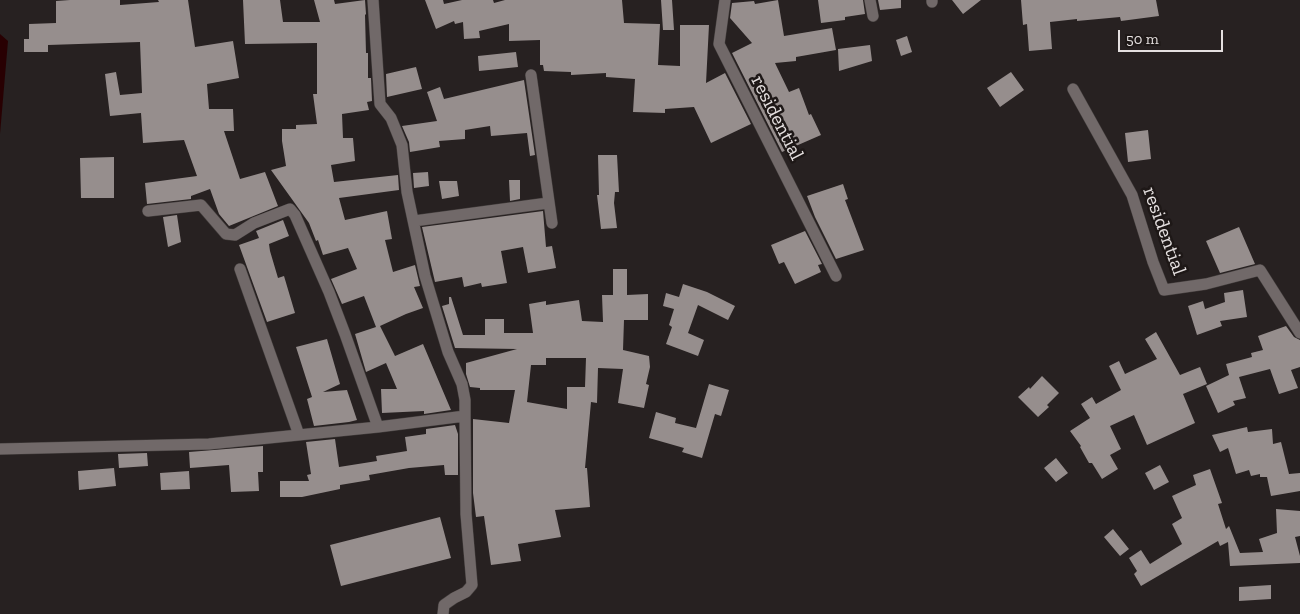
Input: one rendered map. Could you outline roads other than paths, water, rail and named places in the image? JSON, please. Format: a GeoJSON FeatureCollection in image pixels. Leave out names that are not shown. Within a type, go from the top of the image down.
{"type":"FeatureCollection","features":[{"type":"Feature","properties":{"kind":"street"},"geometry":{"type":"LineString","coordinates":[[373,0],[380,104],[391,118],[402,145],[407,192],[425,276],[448,352],[462,384],[465,400],[466,514],[472,585],[466,592],[444,605],[443,614]]}},
{"type":"Feature","properties":{"kind":"street","name":"residential"},"geometry":{"type":"LineString","coordinates":[[725,0],[719,44],[836,276]]}},
{"type":"Feature","properties":{"kind":"street"},"geometry":{"type":"LineString","coordinates":[[870,0],[873,16]]}},
{"type":"Feature","properties":{"kind":"street"},"geometry":{"type":"LineString","coordinates":[[531,75],[552,223]]}},
{"type":"Feature","properties":{"kind":"street","name":"residential"},"geometry":{"type":"LineString","coordinates":[[1073,89],[1132,195],[1164,290],[1206,284],[1260,270],[1300,333]]}},
{"type":"Feature","properties":{"kind":"street"},"geometry":{"type":"LineString","coordinates":[[414,221],[548,203]]}},
{"type":"Feature","properties":{"kind":"street"},"geometry":{"type":"LineString","coordinates":[[148,212],[201,205],[226,234],[235,235],[254,223],[290,209],[295,215],[335,309],[378,427]]}},
{"type":"Feature","properties":{"kind":"street"},"geometry":{"type":"LineString","coordinates":[[240,269],[300,435]]}},
{"type":"Feature","properties":{"kind":"street"},"geometry":{"type":"LineString","coordinates":[[0,449],[209,444],[465,416]]}}]}
